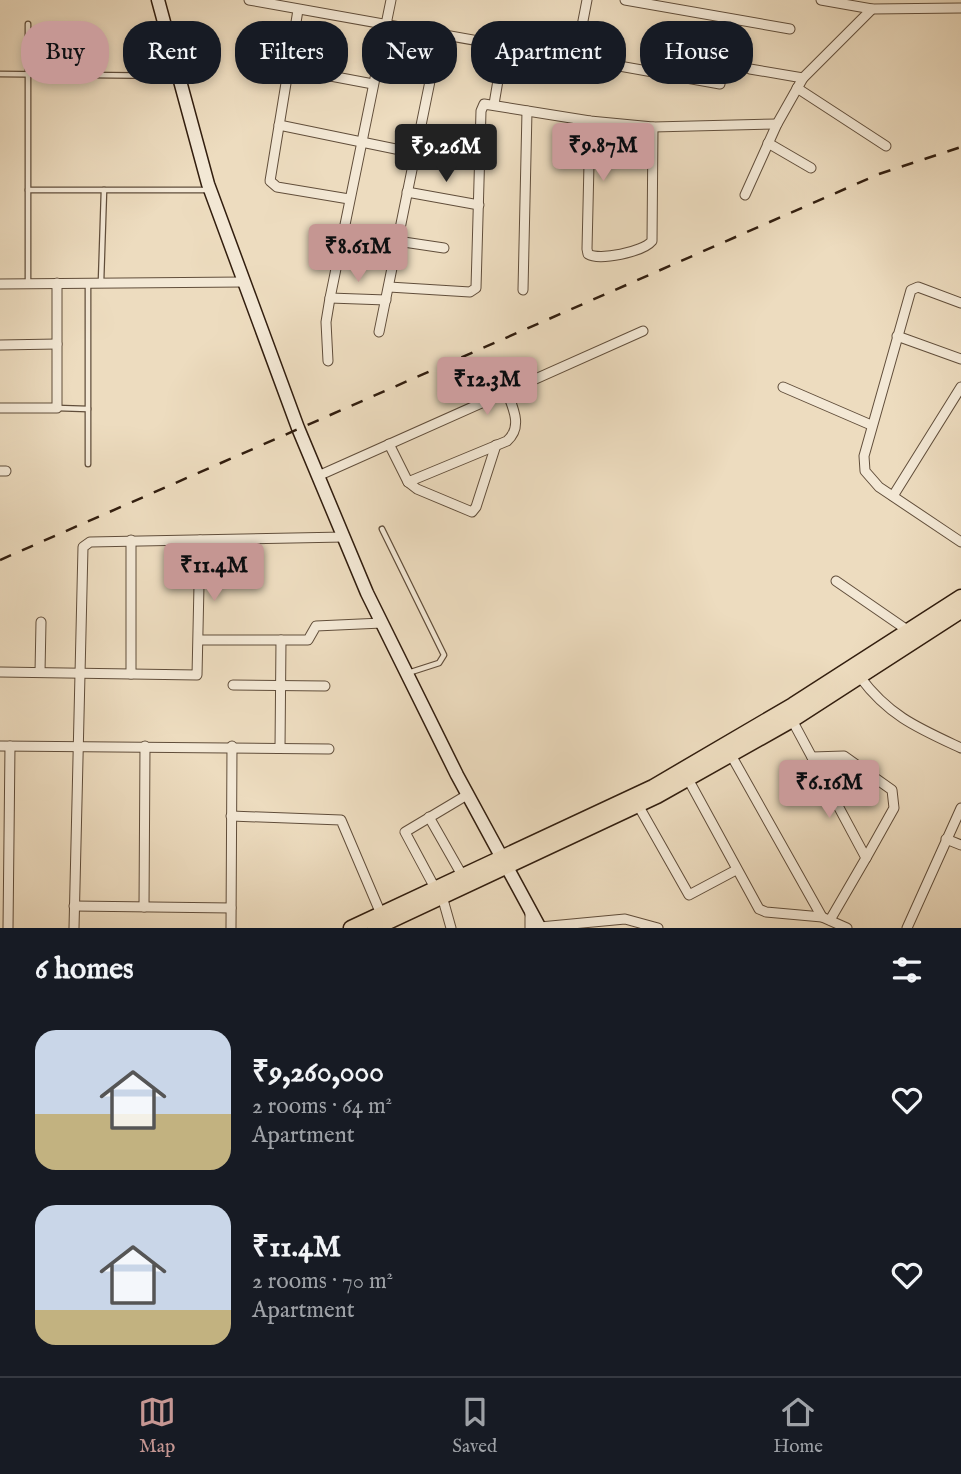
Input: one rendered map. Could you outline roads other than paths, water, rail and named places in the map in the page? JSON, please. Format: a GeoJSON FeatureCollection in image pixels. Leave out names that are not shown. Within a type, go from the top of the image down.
{"type":"FeatureCollection","features":[{"type":"Feature","properties":{"kind":"highway"},"geometry":{"type":"LineString","coordinates":[[351,928],[438,892],[653,787],[910,632],[961,597]]}},
{"type":"Feature","properties":{"kind":"highway"},"geometry":{"type":"LineString","coordinates":[[375,928],[462,875],[504,861],[638,805],[688,779],[792,720],[961,611]]}},
{"type":"Feature","properties":{"kind":"main road"},"geometry":{"type":"LineString","coordinates":[[158,0],[164,21]]}},
{"type":"Feature","properties":{"kind":"main road"},"geometry":{"type":"LineString","coordinates":[[181,84],[210,190],[318,476],[382,623],[467,795],[530,909],[537,928]]}},
{"type":"Feature","properties":{"kind":"street"},"geometry":{"type":"LineString","coordinates":[[249,0],[379,21]]}},
{"type":"Feature","properties":{"kind":"street"},"geometry":{"type":"LineString","coordinates":[[386,21],[391,0]]}},
{"type":"Feature","properties":{"kind":"street"},"geometry":{"type":"LineString","coordinates":[[583,21],[587,0]]}},
{"type":"Feature","properties":{"kind":"street"},"geometry":{"type":"LineString","coordinates":[[625,0],[790,29]]}},
{"type":"Feature","properties":{"kind":"street"},"geometry":{"type":"LineString","coordinates":[[821,0],[872,9],[961,8]]}},
{"type":"Feature","properties":{"kind":"street"},"geometry":{"type":"LineString","coordinates":[[745,195],[777,124],[803,78],[872,9]]}},
{"type":"Feature","properties":{"kind":"street"},"geometry":{"type":"LineString","coordinates":[[296,21],[298,10]]}},
{"type":"Feature","properties":{"kind":"street"},"geometry":{"type":"LineString","coordinates":[[753,70],[803,78]]}},
{"type":"Feature","properties":{"kind":"street"},"geometry":{"type":"LineString","coordinates":[[285,84],[270,176],[273,184],[349,199]]}},
{"type":"Feature","properties":{"kind":"street"},"geometry":{"type":"LineString","coordinates":[[328,361],[326,321],[373,84]]}},
{"type":"Feature","properties":{"kind":"street"},"geometry":{"type":"LineString","coordinates":[[379,332],[429,84]]}},
{"type":"Feature","properties":{"kind":"street"},"geometry":{"type":"LineString","coordinates":[[494,104],[497,84]]}},
{"type":"Feature","properties":{"kind":"street"},"geometry":{"type":"LineString","coordinates":[[797,88],[886,146]]}},
{"type":"Feature","properties":{"kind":"street"},"geometry":{"type":"LineString","coordinates":[[389,288],[473,291],[477,284],[482,106],[494,104],[590,121],[653,127],[777,124]]}},
{"type":"Feature","properties":{"kind":"street"},"geometry":{"type":"LineString","coordinates":[[523,290],[527,111]]}},
{"type":"Feature","properties":{"kind":"street"},"geometry":{"type":"LineString","coordinates":[[590,121],[587,249],[588,254],[595,258],[640,248],[652,241],[653,127]]}},
{"type":"Feature","properties":{"kind":"street"},"geometry":{"type":"LineString","coordinates":[[279,125],[415,153]]}},
{"type":"Feature","properties":{"kind":"street"},"geometry":{"type":"LineString","coordinates":[[768,144],[811,168]]}},
{"type":"Feature","properties":{"kind":"street"},"geometry":{"type":"LineString","coordinates":[[407,192],[479,205]]}},
{"type":"Feature","properties":{"kind":"street"},"geometry":{"type":"LineString","coordinates":[[397,241],[444,248]]}},
{"type":"Feature","properties":{"kind":"street"},"geometry":{"type":"LineString","coordinates":[[0,284],[244,282]]}},
{"type":"Feature","properties":{"kind":"street"},"geometry":{"type":"LineString","coordinates":[[0,408],[57,408],[57,283]]}},
{"type":"Feature","properties":{"kind":"street"},"geometry":{"type":"LineString","coordinates":[[961,303],[914,288],[909,294],[864,456],[865,471],[879,487],[961,542]]}},
{"type":"Feature","properties":{"kind":"street"},"geometry":{"type":"LineString","coordinates":[[330,298],[386,300]]}},
{"type":"Feature","properties":{"kind":"street"},"geometry":{"type":"LineString","coordinates":[[318,476],[643,331]]}},
{"type":"Feature","properties":{"kind":"street"},"geometry":{"type":"LineString","coordinates":[[897,337],[961,359]]}},
{"type":"Feature","properties":{"kind":"street"},"geometry":{"type":"LineString","coordinates":[[0,345],[57,344]]}},
{"type":"Feature","properties":{"kind":"street"},"geometry":{"type":"LineString","coordinates":[[783,387],[871,425]]}},
{"type":"Feature","properties":{"kind":"street"},"geometry":{"type":"LineString","coordinates":[[892,496],[961,387]]}},
{"type":"Feature","properties":{"kind":"street"},"geometry":{"type":"LineString","coordinates":[[408,482],[512,436],[515,414],[507,391]]}},
{"type":"Feature","properties":{"kind":"street"},"geometry":{"type":"LineString","coordinates":[[389,444],[408,482],[472,512],[496,445]]}},
{"type":"Feature","properties":{"kind":"street"},"geometry":{"type":"LineString","coordinates":[[74,928],[83,547],[90,542],[131,540],[344,537]]}},
{"type":"Feature","properties":{"kind":"street"},"geometry":{"type":"LineString","coordinates":[[131,540],[131,674]]}},
{"type":"Feature","properties":{"kind":"street"},"geometry":{"type":"LineString","coordinates":[[0,671],[197,676],[200,540]]}},
{"type":"Feature","properties":{"kind":"street"},"geometry":{"type":"LineString","coordinates":[[836,581],[910,632]]}},
{"type":"Feature","properties":{"kind":"street"},"geometry":{"type":"LineString","coordinates":[[40,672],[41,622]]}},
{"type":"Feature","properties":{"kind":"street"},"geometry":{"type":"LineString","coordinates":[[199,640],[308,640],[313,627],[319,625],[382,623]]}},
{"type":"Feature","properties":{"kind":"street"},"geometry":{"type":"LineString","coordinates":[[280,748],[281,640]]}},
{"type":"Feature","properties":{"kind":"street"},"geometry":{"type":"LineString","coordinates":[[860,677],[885,707],[898,717],[961,748]]}},
{"type":"Feature","properties":{"kind":"street"},"geometry":{"type":"LineString","coordinates":[[233,685],[325,686]]}},
{"type":"Feature","properties":{"kind":"street"},"geometry":{"type":"LineString","coordinates":[[792,720],[866,858]]}},
{"type":"Feature","properties":{"kind":"street"},"geometry":{"type":"LineString","coordinates":[[8,928],[5,746],[330,748]]}},
{"type":"Feature","properties":{"kind":"street"},"geometry":{"type":"LineString","coordinates":[[144,907],[145,746]]}},
{"type":"Feature","properties":{"kind":"street"},"geometry":{"type":"LineString","coordinates":[[231,928],[232,747]]}},
{"type":"Feature","properties":{"kind":"street"},"geometry":{"type":"LineString","coordinates":[[731,755],[826,918]]}},
{"type":"Feature","properties":{"kind":"street"},"geometry":{"type":"LineString","coordinates":[[812,757],[844,756],[892,790],[894,808],[866,858],[826,918]]}},
{"type":"Feature","properties":{"kind":"street"},"geometry":{"type":"LineString","coordinates":[[688,779],[759,909],[826,918],[847,928]]}},
{"type":"Feature","properties":{"kind":"street"},"geometry":{"type":"LineString","coordinates":[[452,928],[438,892],[405,832],[467,795]]}},
{"type":"Feature","properties":{"kind":"street"},"geometry":{"type":"LineString","coordinates":[[638,805],[689,895],[736,870]]}},
{"type":"Feature","properties":{"kind":"street"},"geometry":{"type":"LineString","coordinates":[[907,928],[961,808]]}},
{"type":"Feature","properties":{"kind":"street"},"geometry":{"type":"LineString","coordinates":[[231,816],[341,820],[381,914]]}},
{"type":"Feature","properties":{"kind":"street"},"geometry":{"type":"LineString","coordinates":[[429,817],[462,875]]}},
{"type":"Feature","properties":{"kind":"street"},"geometry":{"type":"LineString","coordinates":[[946,839],[961,845]]}},
{"type":"Feature","properties":{"kind":"street"},"geometry":{"type":"LineString","coordinates":[[74,906],[231,908]]}},
{"type":"Feature","properties":{"kind":"street"},"geometry":{"type":"LineString","coordinates":[[537,928],[625,919],[658,928]]}},
{"type":"Feature","properties":{"kind":"lane"},"geometry":{"type":"LineString","coordinates":[[0,74],[21,74]]}},
{"type":"Feature","properties":{"kind":"lane"},"geometry":{"type":"LineString","coordinates":[[28,84],[28,283]]}},
{"type":"Feature","properties":{"kind":"lane"},"geometry":{"type":"LineString","coordinates":[[28,190],[210,190]]}},
{"type":"Feature","properties":{"kind":"lane"},"geometry":{"type":"LineString","coordinates":[[101,283],[104,190]]}},
{"type":"Feature","properties":{"kind":"lane"},"geometry":{"type":"LineString","coordinates":[[88,283],[88,464]]}},
{"type":"Feature","properties":{"kind":"lane"},"geometry":{"type":"LineString","coordinates":[[57,408],[88,409]]}},
{"type":"Feature","properties":{"kind":"lane"},"geometry":{"type":"LineString","coordinates":[[382,529],[444,656],[439,663],[407,673]]}},
{"type":"Feature","properties":{"kind":"railway"},"geometry":{"type":"LineString","coordinates":[[0,560],[879,174],[961,147]]}}]}
